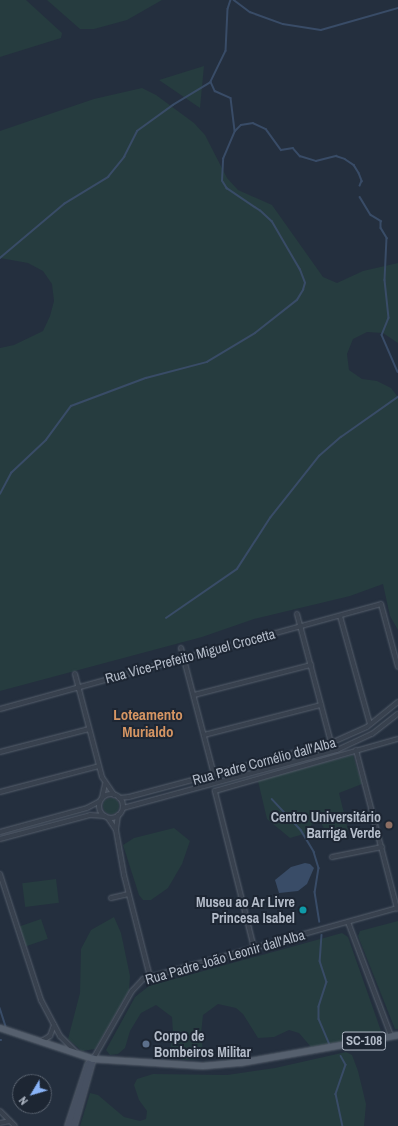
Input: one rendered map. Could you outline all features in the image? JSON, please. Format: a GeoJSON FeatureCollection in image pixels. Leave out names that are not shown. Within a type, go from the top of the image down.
{"type":"FeatureCollection","features":[{"type":"Feature","properties":{"kind":"main road","name":"SC-108"},"geometry":{"type":"LineString","coordinates":[[0,1028],[39,1043],[93,1059],[224,1065],[398,1035]]}},
{"type":"Feature","properties":{"kind":"main road"},"geometry":{"type":"LineString","coordinates":[[68,1126],[88,1065],[93,1059]]}},
{"type":"Feature","properties":{"kind":"main road"},"geometry":{"type":"LineString","coordinates":[[74,1126],[93,1059]]}},
{"type":"Feature","properties":{"kind":"street","name":"Rua Vice-Prefeito Miguel Crocetta"},"geometry":{"type":"LineString","coordinates":[[0,709],[381,604],[398,667]]}},
{"type":"Feature","properties":{"kind":"street"},"geometry":{"type":"LineString","coordinates":[[297,614],[331,743]]}},
{"type":"Feature","properties":{"kind":"street"},"geometry":{"type":"LineString","coordinates":[[340,616],[370,724]]}},
{"type":"Feature","properties":{"kind":"street"},"geometry":{"type":"LineString","coordinates":[[181,648],[214,774]]}},
{"type":"Feature","properties":{"kind":"street"},"geometry":{"type":"LineString","coordinates":[[194,696],[311,665]]}},
{"type":"Feature","properties":{"kind":"street"},"geometry":{"type":"LineString","coordinates":[[75,674],[105,784],[114,795],[119,798],[123,808],[118,815],[116,830],[129,894],[150,977]]}},
{"type":"Feature","properties":{"kind":"street","name":"Rua Padre Cornélio dall'Alba"},"geometry":{"type":"LineString","coordinates":[[119,798],[331,743],[370,724],[398,702]]}},
{"type":"Feature","properties":{"kind":"street"},"geometry":{"type":"LineString","coordinates":[[204,735],[321,705]]}},
{"type":"Feature","properties":{"kind":"street","name":"Rua Padre Cornélio dall'Alba"},"geometry":{"type":"LineString","coordinates":[[123,808],[337,750],[372,734],[398,714]]}},
{"type":"Feature","properties":{"kind":"street"},"geometry":{"type":"LineString","coordinates":[[0,752],[89,729]]}},
{"type":"Feature","properties":{"kind":"street"},"geometry":{"type":"LineString","coordinates":[[254,948],[215,791],[398,738]]}},
{"type":"Feature","properties":{"kind":"street"},"geometry":{"type":"LineString","coordinates":[[356,750],[398,909]]}},
{"type":"Feature","properties":{"kind":"street"},"geometry":{"type":"LineString","coordinates":[[0,792],[99,766]]}},
{"type":"Feature","properties":{"kind":"street"},"geometry":{"type":"LineString","coordinates":[[105,784],[100,810],[116,830]]}},
{"type":"Feature","properties":{"kind":"street"},"geometry":{"type":"LineString","coordinates":[[0,832],[87,808],[109,794],[114,795]]}},
{"type":"Feature","properties":{"kind":"street"},"geometry":{"type":"LineString","coordinates":[[0,839],[90,815],[106,817],[118,815]]}},
{"type":"Feature","properties":{"kind":"street"},"geometry":{"type":"LineString","coordinates":[[332,857],[382,847]]}},
{"type":"Feature","properties":{"kind":"street"},"geometry":{"type":"LineString","coordinates":[[0,874],[34,982],[54,1025],[65,1041],[81,1056]]}},
{"type":"Feature","properties":{"kind":"street"},"geometry":{"type":"LineString","coordinates":[[111,898],[129,894]]}},
{"type":"Feature","properties":{"kind":"street","name":"Rua Padre João Leonir dall'Alba"},"geometry":{"type":"LineString","coordinates":[[93,1059],[132,991],[138,983],[150,977],[398,909]]}},
{"type":"Feature","properties":{"kind":"street"},"geometry":{"type":"LineString","coordinates":[[348,922],[391,1036]]}},
{"type":"Feature","properties":{"kind":"street"},"geometry":{"type":"LineString","coordinates":[[39,1043],[50,1036],[54,1025]]}},
{"type":"Feature","properties":{"kind":"street"},"geometry":{"type":"LineString","coordinates":[[0,1111],[15,1126]]}},
{"type":"Feature","properties":{"kind":"street"},"geometry":{"type":"LineString","coordinates":[[0,1118],[6,1117]]}},
{"type":"Feature","properties":{"kind":"street"},"geometry":{"type":"LineString","coordinates":[[0,1123],[10,1121]]}},
{"type":"Feature","properties":{"kind":"green space"},"geometry":{"type":"Polygon","coordinates":[[[0,0],[26,0],[62,33],[61,38],[0,57],[0,0]]]}},
{"type":"Feature","properties":{"kind":"green space"},"geometry":{"type":"Polygon","coordinates":[[[47,0],[162,0],[127,20],[94,29],[80,29],[47,0]]]}},
{"type":"Feature","properties":{"kind":"green space"},"geometry":{"type":"Polygon","coordinates":[[[204,66],[200,108],[159,80],[204,66]]]}},
{"type":"Feature","properties":{"kind":"green space"},"geometry":{"type":"Polygon","coordinates":[[[142,88],[156,95],[194,123],[205,135],[227,178],[238,190],[272,205],[323,277],[337,283],[363,271],[398,263],[398,343],[383,333],[367,332],[353,339],[347,354],[349,370],[362,379],[377,381],[391,388],[398,397],[398,630],[390,616],[383,584],[350,596],[254,619],[202,637],[0,691],[0,348],[14,345],[43,331],[50,316],[54,301],[52,284],[43,271],[28,263],[0,258],[0,131],[94,99],[142,88]]]}},
{"type":"Feature","properties":{"kind":"green space"},"geometry":{"type":"Polygon","coordinates":[[[353,755],[362,784],[339,793],[348,830],[346,833],[332,831],[327,834],[320,821],[311,825],[311,832],[290,838],[267,819],[258,781],[353,755]]]}},
{"type":"Feature","properties":{"kind":"green space"},"geometry":{"type":"Polygon","coordinates":[[[108,798],[114,798],[119,803],[117,812],[114,814],[108,814],[103,809],[103,803],[108,798]]]}},
{"type":"Feature","properties":{"kind":"green space"},"geometry":{"type":"Polygon","coordinates":[[[174,828],[190,841],[182,864],[168,888],[151,900],[143,900],[139,895],[123,845],[134,838],[174,828]]]}},
{"type":"Feature","properties":{"kind":"green space"},"geometry":{"type":"Polygon","coordinates":[[[56,879],[59,903],[25,907],[22,883],[56,879]]]}},
{"type":"Feature","properties":{"kind":"green space"},"geometry":{"type":"Polygon","coordinates":[[[114,917],[121,933],[130,976],[129,990],[95,1049],[82,1051],[68,1039],[80,993],[81,949],[91,930],[114,917]]]}},
{"type":"Feature","properties":{"kind":"green space"},"geometry":{"type":"Polygon","coordinates":[[[41,919],[48,939],[26,946],[19,926],[41,919]]]}},
{"type":"Feature","properties":{"kind":"green space"},"geometry":{"type":"Polygon","coordinates":[[[398,921],[398,1029],[395,1029],[358,936],[360,931],[398,921]]]}},
{"type":"Feature","properties":{"kind":"green space"},"geometry":{"type":"Polygon","coordinates":[[[342,933],[348,937],[381,1031],[378,1035],[311,1047],[299,1033],[289,1030],[274,1037],[258,1038],[243,1014],[236,1008],[218,1004],[203,1015],[201,1034],[203,1053],[198,1059],[186,1060],[172,1058],[170,1051],[173,1033],[172,1017],[156,1005],[141,1013],[130,1031],[125,1048],[118,1054],[110,1055],[106,1050],[135,997],[149,986],[342,933]]]}},
{"type":"Feature","properties":{"kind":"green space"},"geometry":{"type":"Polygon","coordinates":[[[346,1052],[352,1055],[358,1071],[366,1104],[364,1126],[80,1126],[90,1093],[98,1095],[124,1117],[140,1121],[146,1119],[147,1111],[139,1100],[134,1085],[137,1079],[153,1074],[227,1075],[275,1068],[346,1052]]]}},
{"type":"Feature","properties":{"kind":"water"},"geometry":{"type":"Polygon","coordinates":[[[305,863],[310,864],[314,868],[307,884],[298,891],[279,893],[275,880],[291,867],[305,863]]]}},
{"type":"Feature","properties":{"kind":"waterway"},"geometry":{"type":"LineString","coordinates":[[231,0],[228,9],[226,51],[211,82],[215,91],[231,98],[235,131]]}},
{"type":"Feature","properties":{"kind":"waterway"},"geometry":{"type":"LineString","coordinates":[[234,0],[250,12],[283,24],[321,30],[398,8]]}},
{"type":"Feature","properties":{"kind":"waterway"},"geometry":{"type":"LineString","coordinates":[[0,258],[64,204],[108,177],[124,157],[137,131],[173,105],[211,82]]}},
{"type":"Feature","properties":{"kind":"waterway"},"geometry":{"type":"LineString","coordinates":[[0,494],[11,473],[46,440],[71,406],[146,378],[207,362],[255,333],[297,300],[305,283],[300,270],[272,222],[260,211],[227,189],[222,181],[223,159],[235,131],[241,125],[253,123],[266,129],[281,150],[293,148],[300,156],[316,161],[336,156],[345,159],[354,165],[359,173],[362,181],[360,186]]}},
{"type":"Feature","properties":{"kind":"waterway"},"geometry":{"type":"LineString","coordinates":[[360,197],[371,215],[381,221],[381,228],[387,238],[385,280],[389,318],[382,335],[398,372]]}},
{"type":"Feature","properties":{"kind":"waterway"},"geometry":{"type":"LineString","coordinates":[[166,618],[237,569],[270,518],[319,456],[341,437],[398,397]]}},
{"type":"Feature","properties":{"kind":"waterway"},"geometry":{"type":"LineString","coordinates":[[272,799],[301,830],[314,852],[319,868],[315,892],[320,922]]}},
{"type":"Feature","properties":{"kind":"waterway"},"geometry":{"type":"LineString","coordinates":[[322,935],[320,961],[327,982],[319,1007],[319,1019],[330,1045]]}},
{"type":"Feature","properties":{"kind":"waterway"},"geometry":{"type":"LineString","coordinates":[[0,1008],[6,1026]]}},
{"type":"Feature","properties":{"kind":"waterway"},"geometry":{"type":"LineString","coordinates":[[341,1056],[346,1065],[336,1094],[343,1126]]}},
{"type":"Feature","properties":{"kind":"place","name":"Centro Universitário Barriga Verde"},"geometry":{"type":"Point","coordinates":[389,825]}},
{"type":"Feature","properties":{"kind":"place","name":"Museu ao Ar Livre Princesa Isabel"},"geometry":{"type":"Point","coordinates":[303,910]}},
{"type":"Feature","properties":{"kind":"place","name":"Corpo de Bombeiros Militar"},"geometry":{"type":"Point","coordinates":[146,1044]}},
{"type":"Feature","properties":{"kind":"district","name":"Loteamento Murialdo"},"geometry":{"type":"Point","coordinates":[148,722]}}]}
